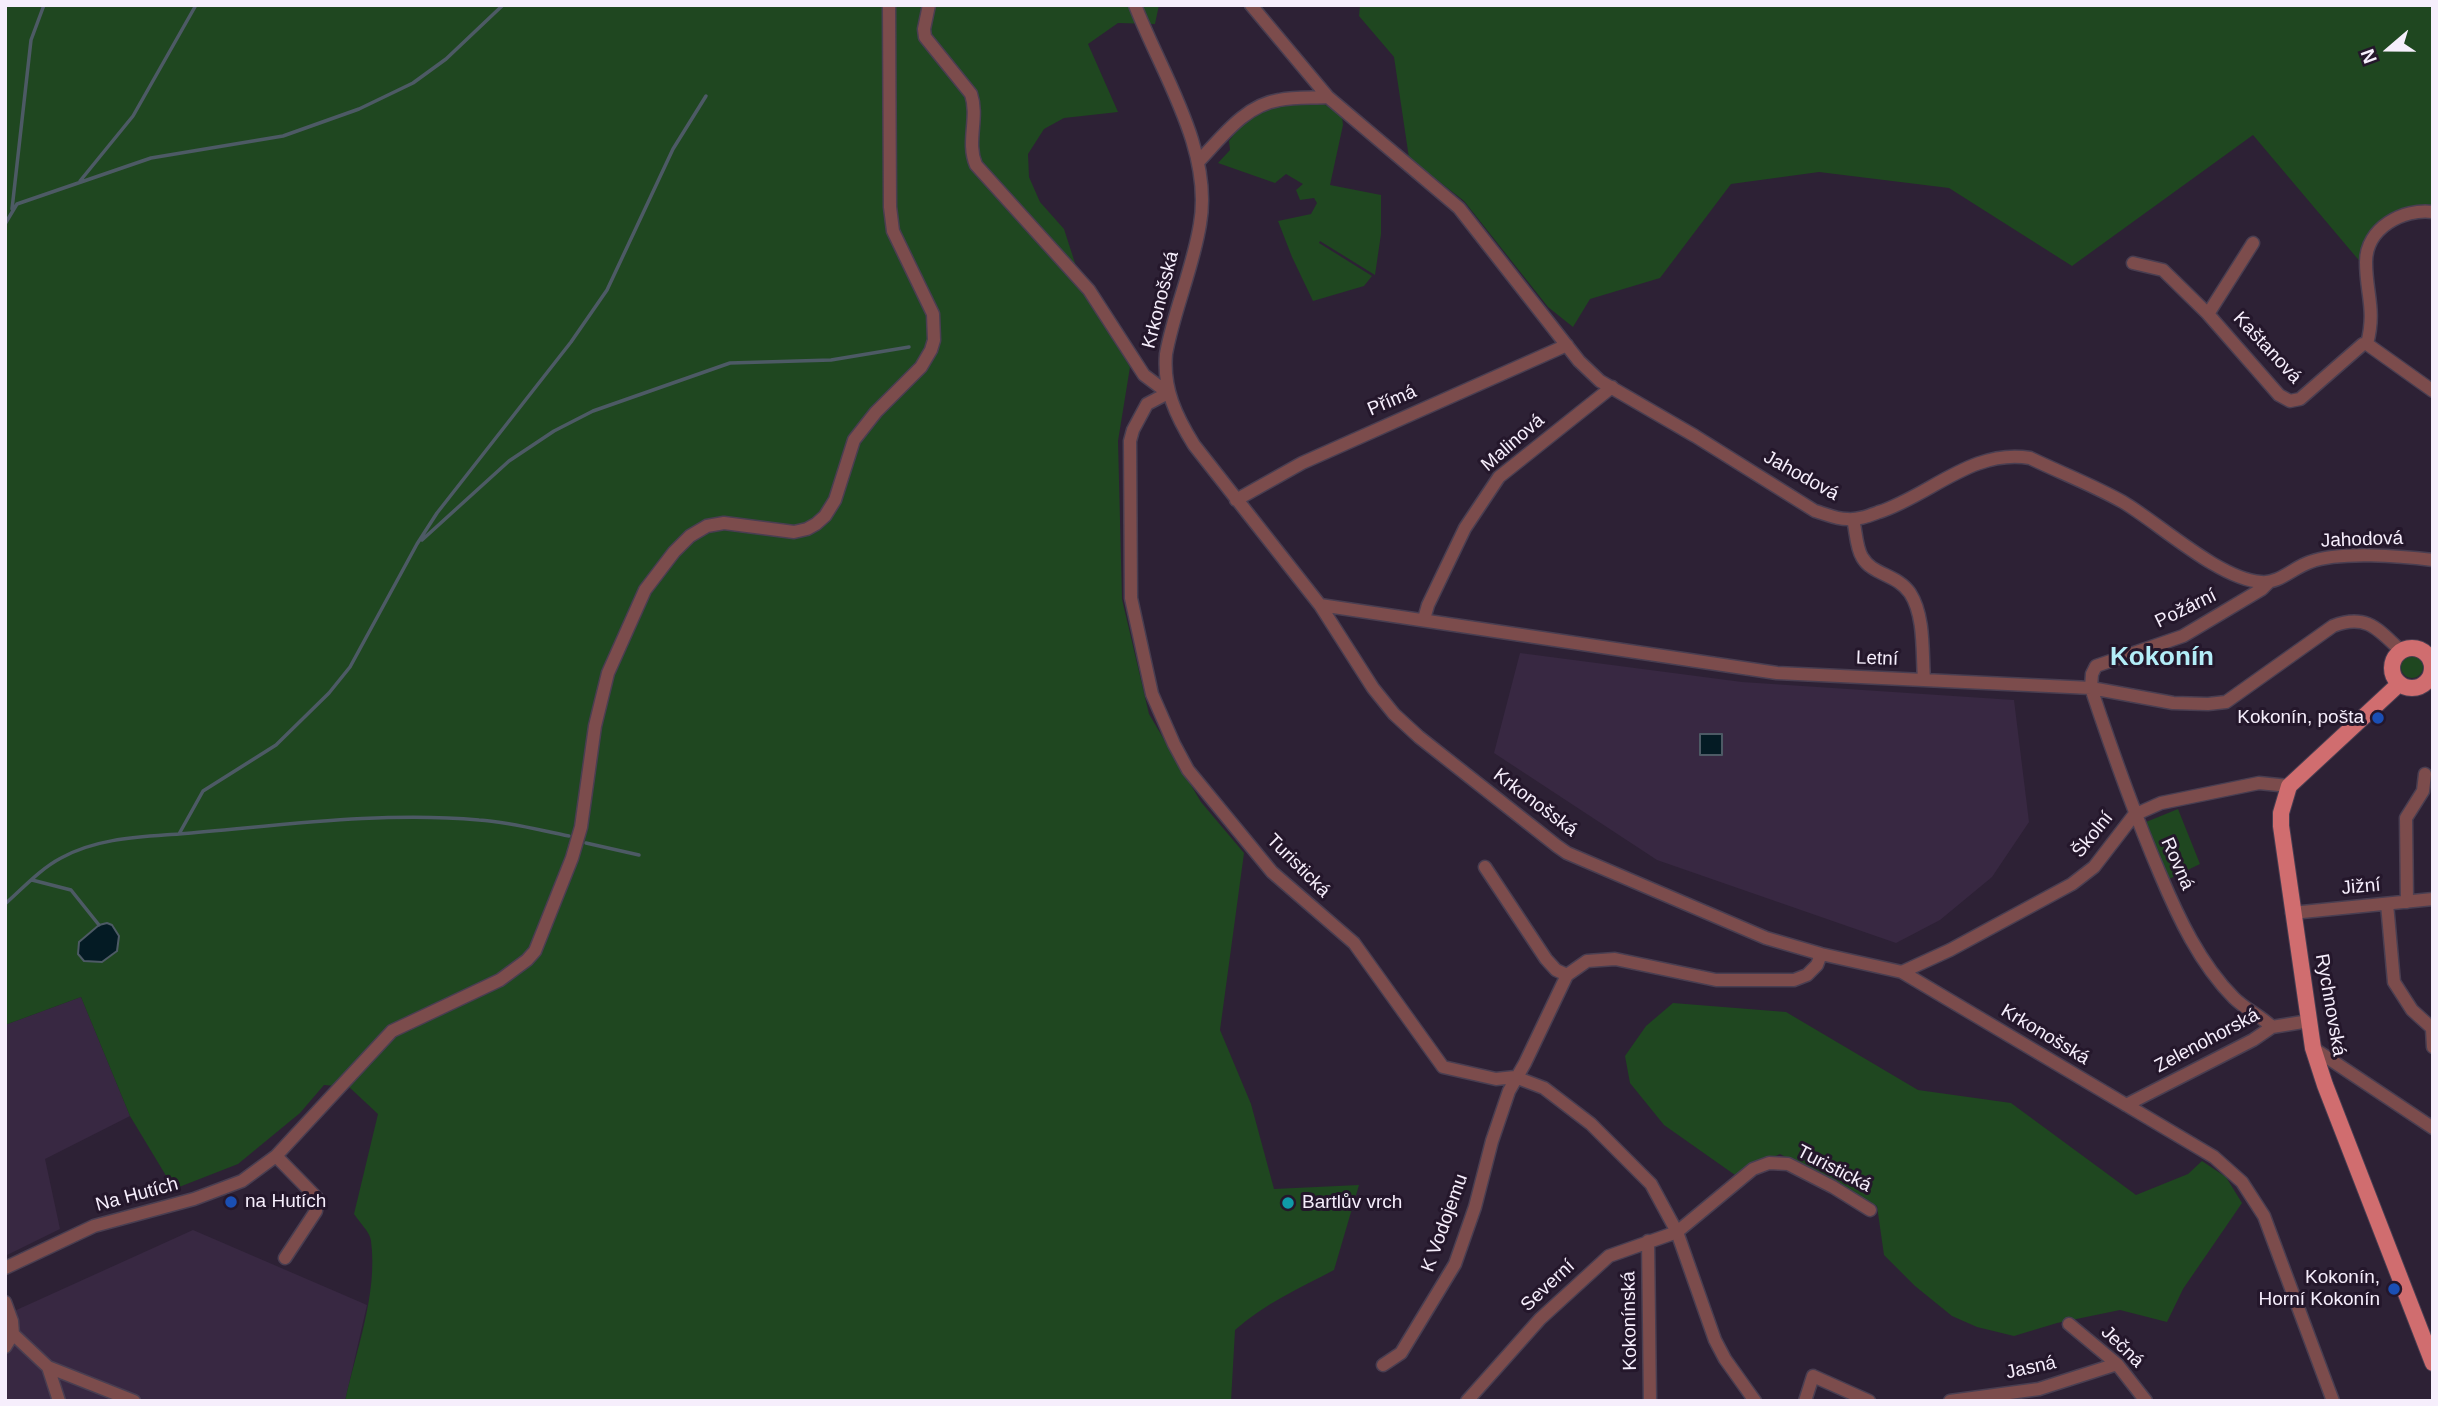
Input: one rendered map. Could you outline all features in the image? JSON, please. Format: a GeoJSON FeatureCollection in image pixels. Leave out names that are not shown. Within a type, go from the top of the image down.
{"type":"FeatureCollection","features":[{"type":"Feature","properties":{"kind":"main road"},"geometry":{"type":"LineString","coordinates":[[2415,647],[2431,660],[2428,681],[2417,687],[2399,684],[2393,675],[2392,664],[2401,650],[2415,647]]}},
{"type":"Feature","properties":{"kind":"main road"},"geometry":{"type":"LineString","coordinates":[[2290,786],[2399,684]]}},
{"type":"Feature","properties":{"kind":"main road","name":"Rychnovská"},"geometry":{"type":"LineString","coordinates":[[2290,786],[2281,813],[2292,913],[2313,1048],[2433,1363]]}},
{"type":"Feature","properties":{"kind":"street","name":"Na Hutích"},"geometry":{"type":"LineString","coordinates":[[5,1269],[94,1226],[227,1188],[257,1172],[276,1156],[393,1031],[500,980],[519,967],[535,951],[572,858],[581,827],[595,726],[608,673],[645,590],[690,536],[716,523],[794,532],[816,524],[835,500],[854,440],[876,412],[921,368],[931,351],[934,340],[933,314],[893,231],[890,207],[889,5]]}},
{"type":"Feature","properties":{"kind":"street"},"geometry":{"type":"LineString","coordinates":[[929,5],[925,37],[971,94],[974,103],[971,148],[976,165],[1089,290],[1144,375],[1168,393]]}},
{"type":"Feature","properties":{"kind":"street","name":"Krkonošská"},"geometry":{"type":"LineString","coordinates":[[1135,5],[1190,133],[1199,161],[1202,187],[1200,223],[1168,345],[1165,374],[1168,393],[1179,420],[1194,445],[1320,604],[1373,688],[1400,720],[1567,853],[1766,938],[1821,954],[1902,972],[2214,1157],[2233,1172],[2250,1193],[2269,1229],[2333,1401]]}},
{"type":"Feature","properties":{"kind":"street","name":"Jahodová"},"geometry":{"type":"LineString","coordinates":[[1251,5],[1328,97],[1458,208],[1579,361],[1600,381],[1815,510],[1833,517],[1853,519],[1899,506],[1981,462],[2017,456],[2030,458],[2122,502],[2216,565],[2244,579],[2269,582],[2310,561],[2337,556],[2433,560]]}},
{"type":"Feature","properties":{"kind":"street"},"geometry":{"type":"LineString","coordinates":[[1199,161],[1237,121],[1255,108],[1277,100],[1328,97]]}},
{"type":"Feature","properties":{"kind":"street"},"geometry":{"type":"LineString","coordinates":[[2433,212],[2415,211],[2393,218],[2375,236],[2366,262],[2372,313],[2367,344],[2433,391]]}},
{"type":"Feature","properties":{"kind":"street","name":"Kaštanová"},"geometry":{"type":"LineString","coordinates":[[2253,243],[2208,314],[2279,395],[2290,401],[2300,399],[2358,347],[2367,344]]}},
{"type":"Feature","properties":{"kind":"street"},"geometry":{"type":"LineString","coordinates":[[2133,263],[2163,270],[2208,314]]}},
{"type":"Feature","properties":{"kind":"street","name":"Přímá"},"geometry":{"type":"LineString","coordinates":[[1236,500],[1302,463],[1567,345]]}},
{"type":"Feature","properties":{"kind":"street","name":"Malinová"},"geometry":{"type":"LineString","coordinates":[[1424,620],[1428,605],[1465,528],[1499,477],[1612,387]]}},
{"type":"Feature","properties":{"kind":"street","name":"Turistická"},"geometry":{"type":"LineString","coordinates":[[1168,393],[1147,404],[1130,441],[1131,598],[1152,694],[1188,770],[1272,872],[1354,943],[1443,1067],[1496,1079],[1515,1077],[1544,1088],[1591,1124],[1651,1184],[1677,1232],[1715,1340],[1755,1401]]}},
{"type":"Feature","properties":{"kind":"street"},"geometry":{"type":"LineString","coordinates":[[1853,519],[1860,554],[1866,563],[1893,577],[1910,594],[1919,617],[1924,680]]}},
{"type":"Feature","properties":{"kind":"street","name":"Požární"},"geometry":{"type":"LineString","coordinates":[[2091,688],[2092,674],[2096,666],[2183,636],[2269,582]]}},
{"type":"Feature","properties":{"kind":"street","name":"Letní"},"geometry":{"type":"LineString","coordinates":[[1320,604],[1763,671],[2091,688],[2173,703],[2225,702],[2333,626],[2350,621],[2360,621],[2377,628],[2401,650]]}},
{"type":"Feature","properties":{"kind":"street","name":"Rovná"},"geometry":{"type":"LineString","coordinates":[[2091,688],[2134,815],[2176,912],[2194,943],[2235,999],[2257,1013],[2272,1027]]}},
{"type":"Feature","properties":{"kind":"street"},"geometry":{"type":"LineString","coordinates":[[2407,902],[2406,818],[2423,792],[2426,774]]}},
{"type":"Feature","properties":{"kind":"street","name":"Školní"},"geometry":{"type":"LineString","coordinates":[[1902,972],[1950,950],[2082,878],[2094,867],[2134,815],[2161,803],[2259,783],[2290,786]]}},
{"type":"Feature","properties":{"kind":"street"},"geometry":{"type":"LineString","coordinates":[[1485,867],[1546,958],[1556,970],[1567,975],[1587,961],[1615,959],[1716,981],[1794,980],[1807,975],[1817,965],[1821,954]]}},
{"type":"Feature","properties":{"kind":"street","name":"Jižní"},"geometry":{"type":"LineString","coordinates":[[2292,913],[2433,899]]}},
{"type":"Feature","properties":{"kind":"street"},"geometry":{"type":"LineString","coordinates":[[2386,904],[2395,982],[2412,1010],[2433,1029],[2433,1047]]}},
{"type":"Feature","properties":{"kind":"street","name":"K Vodojemu"},"geometry":{"type":"LineString","coordinates":[[1383,1365],[1402,1353],[1455,1264],[1475,1207],[1492,1141],[1515,1077],[1525,1063],[1567,975]]}},
{"type":"Feature","properties":{"kind":"street","name":"Zelenohorská"},"geometry":{"type":"LineString","coordinates":[[2126,1105],[2253,1041],[2272,1027],[2309,1021]]}},
{"type":"Feature","properties":{"kind":"street"},"geometry":{"type":"LineString","coordinates":[[2313,1048],[2433,1128]]}},
{"type":"Feature","properties":{"kind":"street"},"geometry":{"type":"LineString","coordinates":[[276,1156],[317,1198],[316,1211],[285,1258]]}},
{"type":"Feature","properties":{"kind":"street","name":"Turistická"},"geometry":{"type":"LineString","coordinates":[[1677,1232],[1753,1169],[1769,1163],[1788,1164],[1870,1210]]}},
{"type":"Feature","properties":{"kind":"street","name":"Severní"},"geometry":{"type":"LineString","coordinates":[[1467,1401],[1540,1319],[1609,1256],[1677,1232]]}},
{"type":"Feature","properties":{"kind":"street","name":"Kokonínská"},"geometry":{"type":"LineString","coordinates":[[1648,1241],[1650,1401]]}},
{"type":"Feature","properties":{"kind":"street"},"geometry":{"type":"LineString","coordinates":[[5,1302],[12,1321],[13,1334],[5,1347]]}},
{"type":"Feature","properties":{"kind":"street","name":"Ječná"},"geometry":{"type":"LineString","coordinates":[[2069,1325],[2117,1364],[2146,1401]]}},
{"type":"Feature","properties":{"kind":"street"},"geometry":{"type":"LineString","coordinates":[[13,1334],[48,1367],[134,1401]]}},
{"type":"Feature","properties":{"kind":"street","name":"Jasná"},"geometry":{"type":"LineString","coordinates":[[1950,1401],[2039,1389],[2117,1364]]}},
{"type":"Feature","properties":{"kind":"street"},"geometry":{"type":"LineString","coordinates":[[48,1367],[59,1401]]}},
{"type":"Feature","properties":{"kind":"street"},"geometry":{"type":"LineString","coordinates":[[1805,1401],[1813,1376],[1869,1401]]}},
{"type":"Feature","properties":{"kind":"shaded area"},"geometry":{"type":"Polygon","coordinates":[[[1520,653],[1742,682],[2014,700],[2029,822],[1992,877],[1940,920],[1896,943],[1657,860],[1494,753],[1520,653]]]}},
{"type":"Feature","properties":{"kind":"shaded area"},"geometry":{"type":"Polygon","coordinates":[[[81,997],[130,1116],[45,1159],[60,1229],[5,1256],[5,1025],[81,997]]]}},
{"type":"Feature","properties":{"kind":"shaded area"},"geometry":{"type":"Polygon","coordinates":[[[193,1230],[367,1305],[345,1401],[5,1401],[5,1310],[12,1312],[193,1230]]]}},
{"type":"Feature","properties":{"kind":"green space"},"geometry":{"type":"Polygon","coordinates":[[[5,5],[1159,5],[1155,24],[1118,23],[1088,44],[1118,112],[1064,118],[1044,129],[1028,154],[1029,177],[1040,202],[1064,229],[1084,291],[1130,367],[1118,441],[1122,599],[1149,714],[1201,802],[1244,853],[1220,1030],[1251,1104],[1274,1189],[1359,1185],[1334,1270],[1270,1304],[1235,1330],[1231,1401],[345,1401],[365,1322],[372,1261],[370,1238],[354,1214],[378,1114],[349,1087],[324,1085],[300,1113],[238,1164],[174,1189],[130,1116],[81,997],[5,1025],[5,5]]]}},
{"type":"Feature","properties":{"kind":"green space"},"geometry":{"type":"Polygon","coordinates":[[[1360,5],[2433,5],[2433,209],[2402,210],[2384,219],[2373,236],[2362,264],[2253,135],[2072,266],[1949,188],[1819,172],[1731,184],[1660,278],[1590,299],[1573,327],[1548,307],[1464,201],[1409,158],[1394,57],[1359,16],[1360,5]]]}},
{"type":"Feature","properties":{"kind":"green space"},"geometry":{"type":"Polygon","coordinates":[[[1324,104],[1342,116],[1343,125],[1330,185],[1381,195],[1381,234],[1375,275],[1320,241],[1319,243],[1372,276],[1364,286],[1313,301],[1278,221],[1311,214],[1317,203],[1314,198],[1300,200],[1296,190],[1303,184],[1286,174],[1275,183],[1218,163],[1230,150],[1229,141],[1257,114],[1275,107],[1324,104]]]}},
{"type":"Feature","properties":{"kind":"green space"},"geometry":{"type":"Polygon","coordinates":[[[2412,656],[2420,659],[2423,667],[2420,675],[2412,678],[2404,675],[2401,667],[2404,659],[2412,656]]]}},
{"type":"Feature","properties":{"kind":"green space"},"geometry":{"type":"Polygon","coordinates":[[[2178,809],[2200,864],[2169,879],[2146,822],[2178,809]]]}},
{"type":"Feature","properties":{"kind":"green space"},"geometry":{"type":"Polygon","coordinates":[[[1673,1003],[1786,1012],[1918,1090],[2011,1103],[2136,1195],[2188,1174],[2202,1161],[2226,1177],[2242,1203],[2183,1289],[2167,1322],[2120,1310],[2057,1323],[2014,1336],[1977,1327],[1952,1316],[1915,1286],[1884,1255],[1877,1206],[1780,1154],[1735,1175],[1664,1125],[1630,1083],[1625,1056],[1646,1026],[1673,1003]]]}},
{"type":"Feature","properties":{"kind":"water"},"geometry":{"type":"Polygon","coordinates":[[[1700,734],[1722,734],[1722,755],[1700,755],[1700,734]]]}},
{"type":"Feature","properties":{"kind":"water"},"geometry":{"type":"Polygon","coordinates":[[[99,925],[112,925],[119,936],[117,951],[102,962],[84,961],[78,954],[79,942],[99,925]]]}},
{"type":"Feature","properties":{"kind":"waterway"},"geometry":{"type":"LineString","coordinates":[[12,209],[31,40],[44,5]]}},
{"type":"Feature","properties":{"kind":"waterway"},"geometry":{"type":"LineString","coordinates":[[80,181],[133,116],[196,5]]}},
{"type":"Feature","properties":{"kind":"waterway"},"geometry":{"type":"LineString","coordinates":[[5,224],[17,204],[151,158],[283,136],[359,109],[413,83],[446,59],[503,5]]}},
{"type":"Feature","properties":{"kind":"waterway"},"geometry":{"type":"LineString","coordinates":[[5,904],[46,868],[75,851],[104,842],[179,834],[203,791],[276,745],[329,693],[350,667],[417,544],[437,513],[571,342],[607,290],[673,149],[706,96]]}},
{"type":"Feature","properties":{"kind":"waterway"},"geometry":{"type":"LineString","coordinates":[[422,540],[509,461],[554,431],[593,411],[730,363],[831,360],[909,347]]}},
{"type":"Feature","properties":{"kind":"waterway"},"geometry":{"type":"LineString","coordinates":[[179,834],[404,817],[490,821],[569,836]]}},
{"type":"Feature","properties":{"kind":"waterway"},"geometry":{"type":"LineString","coordinates":[[586,843],[639,855]]}},
{"type":"Feature","properties":{"kind":"waterway"},"geometry":{"type":"LineString","coordinates":[[32,880],[71,890],[99,925]]}},
{"type":"Feature","properties":{"kind":"place","name":"Kokonín, pošta"},"geometry":{"type":"Point","coordinates":[2378,718]}},
{"type":"Feature","properties":{"kind":"place","name":"na Hutích"},"geometry":{"type":"Point","coordinates":[231,1202]}},
{"type":"Feature","properties":{"kind":"place","name":"Bartlův vrch"},"geometry":{"type":"Point","coordinates":[1288,1203]}},
{"type":"Feature","properties":{"kind":"place","name":"Kokonín, Horní Kokonín"},"geometry":{"type":"Point","coordinates":[2394,1289]}},
{"type":"Feature","properties":{"kind":"district","name":"Kokonín"},"geometry":{"type":"Point","coordinates":[2162,658]}}]}
